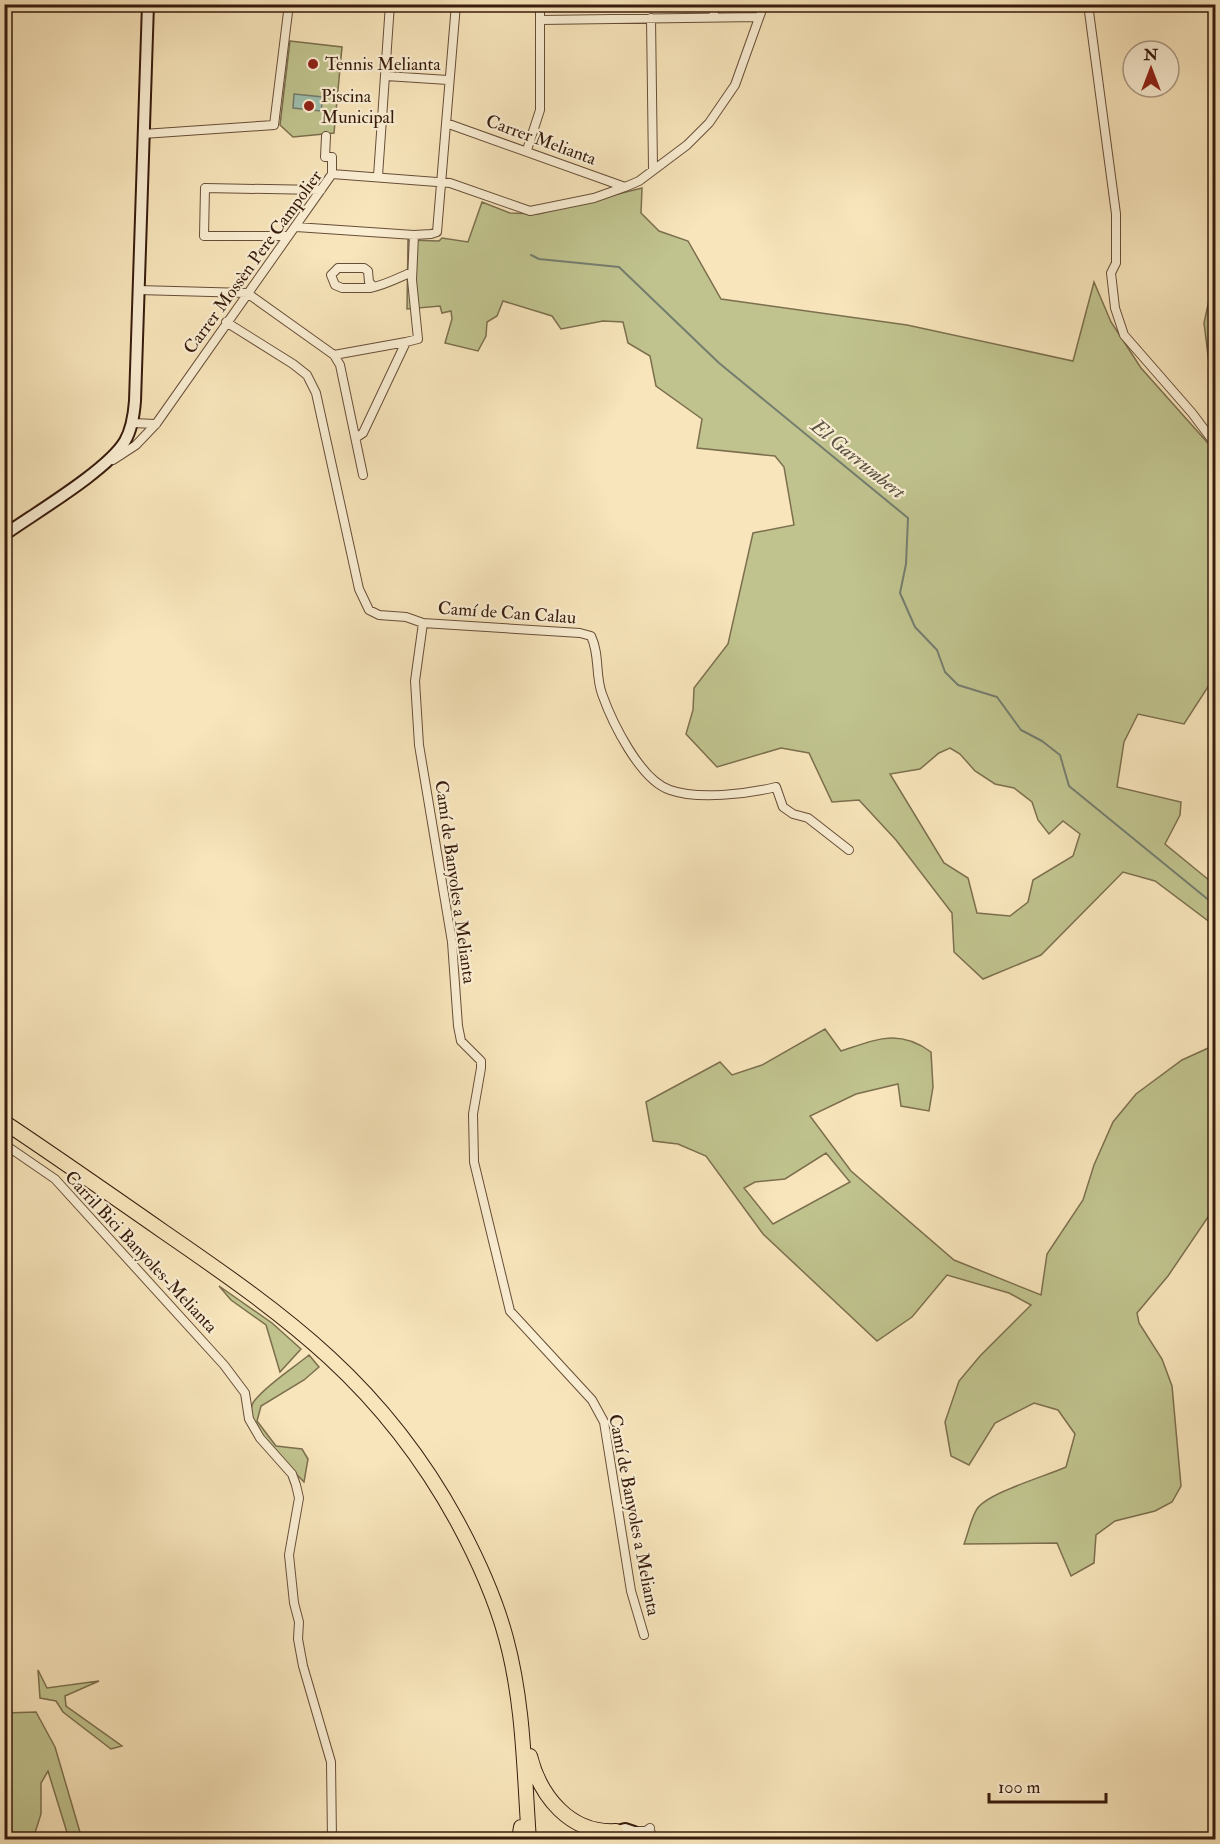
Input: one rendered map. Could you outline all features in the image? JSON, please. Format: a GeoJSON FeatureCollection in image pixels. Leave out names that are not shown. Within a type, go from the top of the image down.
{"type":"FeatureCollection","features":[{"type":"Feature","properties":{"kind":"highway"},"geometry":{"type":"LineString","coordinates":[[4,1122],[270,1306],[333,1359],[376,1403],[437,1485],[473,1552],[495,1601],[506,1637],[537,1780],[550,1802],[561,1812],[596,1830],[613,1835]]}},
{"type":"Feature","properties":{"kind":"highway"},"geometry":{"type":"LineString","coordinates":[[4,1130],[288,1329],[346,1381],[400,1443],[431,1488],[456,1532],[491,1618],[511,1705],[521,1835]]}},
{"type":"Feature","properties":{"kind":"highway"},"geometry":{"type":"LineString","coordinates":[[522,1719],[529,1839]]}},
{"type":"Feature","properties":{"kind":"main road"},"geometry":{"type":"LineString","coordinates":[[4,535],[104,464],[119,450],[132,423],[135,400],[148,4]]}},
{"type":"Feature","properties":{"kind":"main road"},"geometry":{"type":"LineString","coordinates":[[613,1835],[637,1836]]}},
{"type":"Feature","properties":{"kind":"street"},"geometry":{"type":"LineString","coordinates":[[143,134],[274,125],[289,4]]}},
{"type":"Feature","properties":{"kind":"street"},"geometry":{"type":"LineString","coordinates":[[378,176],[390,4]]}},
{"type":"Feature","properties":{"kind":"street"},"geometry":{"type":"LineString","coordinates":[[296,227],[414,235],[437,232],[456,4]]}},
{"type":"Feature","properties":{"kind":"street"},"geometry":{"type":"LineString","coordinates":[[527,150],[540,110],[540,4]]}},
{"type":"Feature","properties":{"kind":"street"},"geometry":{"type":"LineString","coordinates":[[713,4],[714,17]]}},
{"type":"Feature","properties":{"kind":"street","name":"Carrer Mossèn Pere Campolier"},"geometry":{"type":"LineString","coordinates":[[104,464],[123,454],[140,441],[156,424],[332,174],[440,182],[530,211],[594,198],[625,187],[687,145],[723,105],[735,85],[764,4]]}},
{"type":"Feature","properties":{"kind":"street"},"geometry":{"type":"LineString","coordinates":[[1089,4],[1116,214],[1116,263],[1111,273],[1114,308],[1124,335],[1192,413],[1215,444]]}},
{"type":"Feature","properties":{"kind":"street"},"geometry":{"type":"LineString","coordinates":[[540,20],[759,17]]}},
{"type":"Feature","properties":{"kind":"street"},"geometry":{"type":"LineString","coordinates":[[651,18],[653,169]]}},
{"type":"Feature","properties":{"kind":"street"},"geometry":{"type":"LineString","coordinates":[[386,76],[448,80]]}},
{"type":"Feature","properties":{"kind":"street","name":"Carrer Melianta"},"geometry":{"type":"LineString","coordinates":[[446,123],[527,150],[625,187]]}},
{"type":"Feature","properties":{"kind":"street"},"geometry":{"type":"LineString","coordinates":[[326,136],[325,157],[332,157],[332,174]]}},
{"type":"Feature","properties":{"kind":"street"},"geometry":{"type":"LineString","coordinates":[[288,236],[204,236],[205,188],[321,190]]}},
{"type":"Feature","properties":{"kind":"street"},"geometry":{"type":"LineString","coordinates":[[334,355],[418,339],[412,272],[414,235]]}},
{"type":"Feature","properties":{"kind":"street"},"geometry":{"type":"LineString","coordinates":[[374,287],[369,282],[368,271],[364,268],[338,268],[330,278],[335,285],[342,288],[374,287],[412,272]]}},
{"type":"Feature","properties":{"kind":"street"},"geometry":{"type":"LineString","coordinates":[[138,290],[247,293],[334,355],[340,365],[357,437],[363,475]]}},
{"type":"Feature","properties":{"kind":"street","name":"Camí de Can Calau"},"geometry":{"type":"LineString","coordinates":[[226,322],[307,375],[316,393],[345,533],[359,589],[369,610],[379,615],[406,616],[423,622],[580,633],[591,636],[597,649],[601,693],[629,753],[644,770],[668,790],[686,793],[732,794],[776,787],[783,807],[793,814],[808,818],[849,850]]}},
{"type":"Feature","properties":{"kind":"street"},"geometry":{"type":"LineString","coordinates":[[357,437],[363,433],[406,342]]}},
{"type":"Feature","properties":{"kind":"street"},"geometry":{"type":"LineString","coordinates":[[132,423],[156,424]]}},
{"type":"Feature","properties":{"kind":"street"},"geometry":{"type":"LineString","coordinates":[[128,434],[140,441]]}},
{"type":"Feature","properties":{"kind":"street","name":"Camí de Banyoles a Melianta"},"geometry":{"type":"LineString","coordinates":[[423,622],[415,681],[419,744],[452,942],[458,1026],[462,1041],[480,1061],[481,1068],[473,1114],[474,1162],[510,1311],[592,1400],[604,1422],[631,1591],[644,1635]]}},
{"type":"Feature","properties":{"kind":"street","name":"Carril Bici Banyoles-Melianta"},"geometry":{"type":"LineString","coordinates":[[4,1144],[55,1179],[224,1365],[245,1393],[249,1419],[260,1438],[292,1474],[299,1498],[289,1555],[294,1603],[299,1622],[298,1639],[303,1666],[331,1762],[332,1839]]}},
{"type":"Feature","properties":{"kind":"street"},"geometry":{"type":"LineString","coordinates":[[646,1831],[651,1831],[637,1836],[646,1831]]}},
{"type":"Feature","properties":{"kind":"green space"},"geometry":{"type":"Polygon","coordinates":[[[548,4],[705,4],[705,7],[701,9],[553,11],[547,8],[548,4]]]}},
{"type":"Feature","properties":{"kind":"green space"},"geometry":{"type":"Polygon","coordinates":[[[290,41],[342,47],[334,133],[293,137],[280,125],[290,41]]]}},
{"type":"Feature","properties":{"kind":"green space"},"geometry":{"type":"Polygon","coordinates":[[[642,188],[641,213],[659,231],[688,241],[721,299],[907,325],[1073,361],[1094,282],[1111,322],[1141,368],[1215,451],[1215,676],[1184,724],[1138,714],[1124,742],[1117,787],[1181,802],[1180,815],[1165,844],[1215,885],[1215,926],[1155,881],[1123,872],[1041,955],[983,979],[954,952],[952,913],[896,840],[859,800],[832,802],[809,753],[781,748],[717,767],[686,734],[693,710],[694,688],[728,644],[753,533],[794,525],[784,467],[775,456],[697,448],[702,419],[656,386],[650,356],[628,343],[623,322],[603,321],[561,329],[552,316],[503,301],[497,316],[487,322],[486,336],[478,351],[445,343],[452,319],[451,311],[442,313],[440,306],[407,309],[408,240],[439,241],[442,238],[468,242],[482,202],[510,213],[538,214],[642,188]],[[950,748],[939,753],[920,769],[890,774],[944,863],[968,878],[977,913],[1010,916],[1028,902],[1033,880],[1073,856],[1080,834],[1063,821],[1049,834],[1038,820],[1032,802],[1014,788],[995,784],[975,771],[960,754],[950,748]]]}},
{"type":"Feature","properties":{"kind":"green space"},"geometry":{"type":"Polygon","coordinates":[[[1215,273],[1215,411],[1204,323],[1215,273]]]}},
{"type":"Feature","properties":{"kind":"green space"},"geometry":{"type":"Polygon","coordinates":[[[825,1029],[841,1051],[876,1040],[897,1038],[908,1040],[931,1052],[933,1087],[929,1111],[901,1106],[898,1084],[856,1094],[810,1116],[851,1171],[954,1260],[1041,1295],[1047,1254],[1083,1200],[1094,1165],[1113,1122],[1136,1094],[1182,1060],[1215,1045],[1215,1212],[1208,1217],[1168,1276],[1137,1313],[1139,1323],[1162,1359],[1172,1386],[1181,1486],[1172,1502],[1155,1511],[1115,1521],[1096,1535],[1094,1563],[1071,1576],[1057,1543],[964,1544],[971,1521],[983,1503],[1004,1491],[1066,1467],[1075,1434],[1058,1410],[1034,1403],[995,1423],[969,1465],[951,1456],[945,1422],[959,1381],[980,1356],[1031,1305],[1009,1293],[947,1275],[912,1317],[877,1341],[763,1234],[706,1156],[678,1144],[653,1141],[646,1102],[720,1062],[732,1075],[762,1065],[825,1029]],[[826,1153],[785,1179],[755,1182],[744,1188],[773,1224],[850,1182],[826,1153]]]}},
{"type":"Feature","properties":{"kind":"green space"},"geometry":{"type":"Polygon","coordinates":[[[219,1286],[272,1323],[301,1349],[280,1372],[266,1325],[231,1300],[219,1286]]]}},
{"type":"Feature","properties":{"kind":"green space"},"geometry":{"type":"Polygon","coordinates":[[[309,1355],[319,1367],[304,1380],[261,1406],[257,1421],[276,1446],[302,1449],[308,1459],[304,1482],[259,1431],[253,1420],[251,1409],[255,1400],[267,1388],[309,1355]]]}},
{"type":"Feature","properties":{"kind":"green space"},"geometry":{"type":"Polygon","coordinates":[[[38,1670],[47,1688],[99,1681],[65,1696],[66,1706],[122,1746],[111,1749],[63,1712],[56,1701],[40,1698],[38,1670]]]}},
{"type":"Feature","properties":{"kind":"green space"},"geometry":{"type":"Polygon","coordinates":[[[36,1712],[55,1747],[82,1839],[69,1839],[48,1771],[41,1783],[41,1814],[33,1839],[5,1839],[4,1781],[7,1780],[4,1776],[5,1713],[36,1712]]]}},
{"type":"Feature","properties":{"kind":"shaded area"},"geometry":{"type":"Polygon","coordinates":[[[294,94],[323,97],[321,111],[293,108],[294,94]]]}},
{"type":"Feature","properties":{"kind":"waterway","name":"El Garrumbert"},"geometry":{"type":"LineString","coordinates":[[531,255],[539,259],[619,267],[719,363],[908,518],[906,564],[900,593],[915,627],[937,650],[945,672],[958,685],[997,697],[1021,730],[1042,741],[1060,755],[1069,786],[1216,906]]}},
{"type":"Feature","properties":{"kind":"place","name":"Tennis Melianta"},"geometry":{"type":"Point","coordinates":[313,64]}},
{"type":"Feature","properties":{"kind":"place","name":"Piscina Municipal"},"geometry":{"type":"Point","coordinates":[309,106]}}]}
